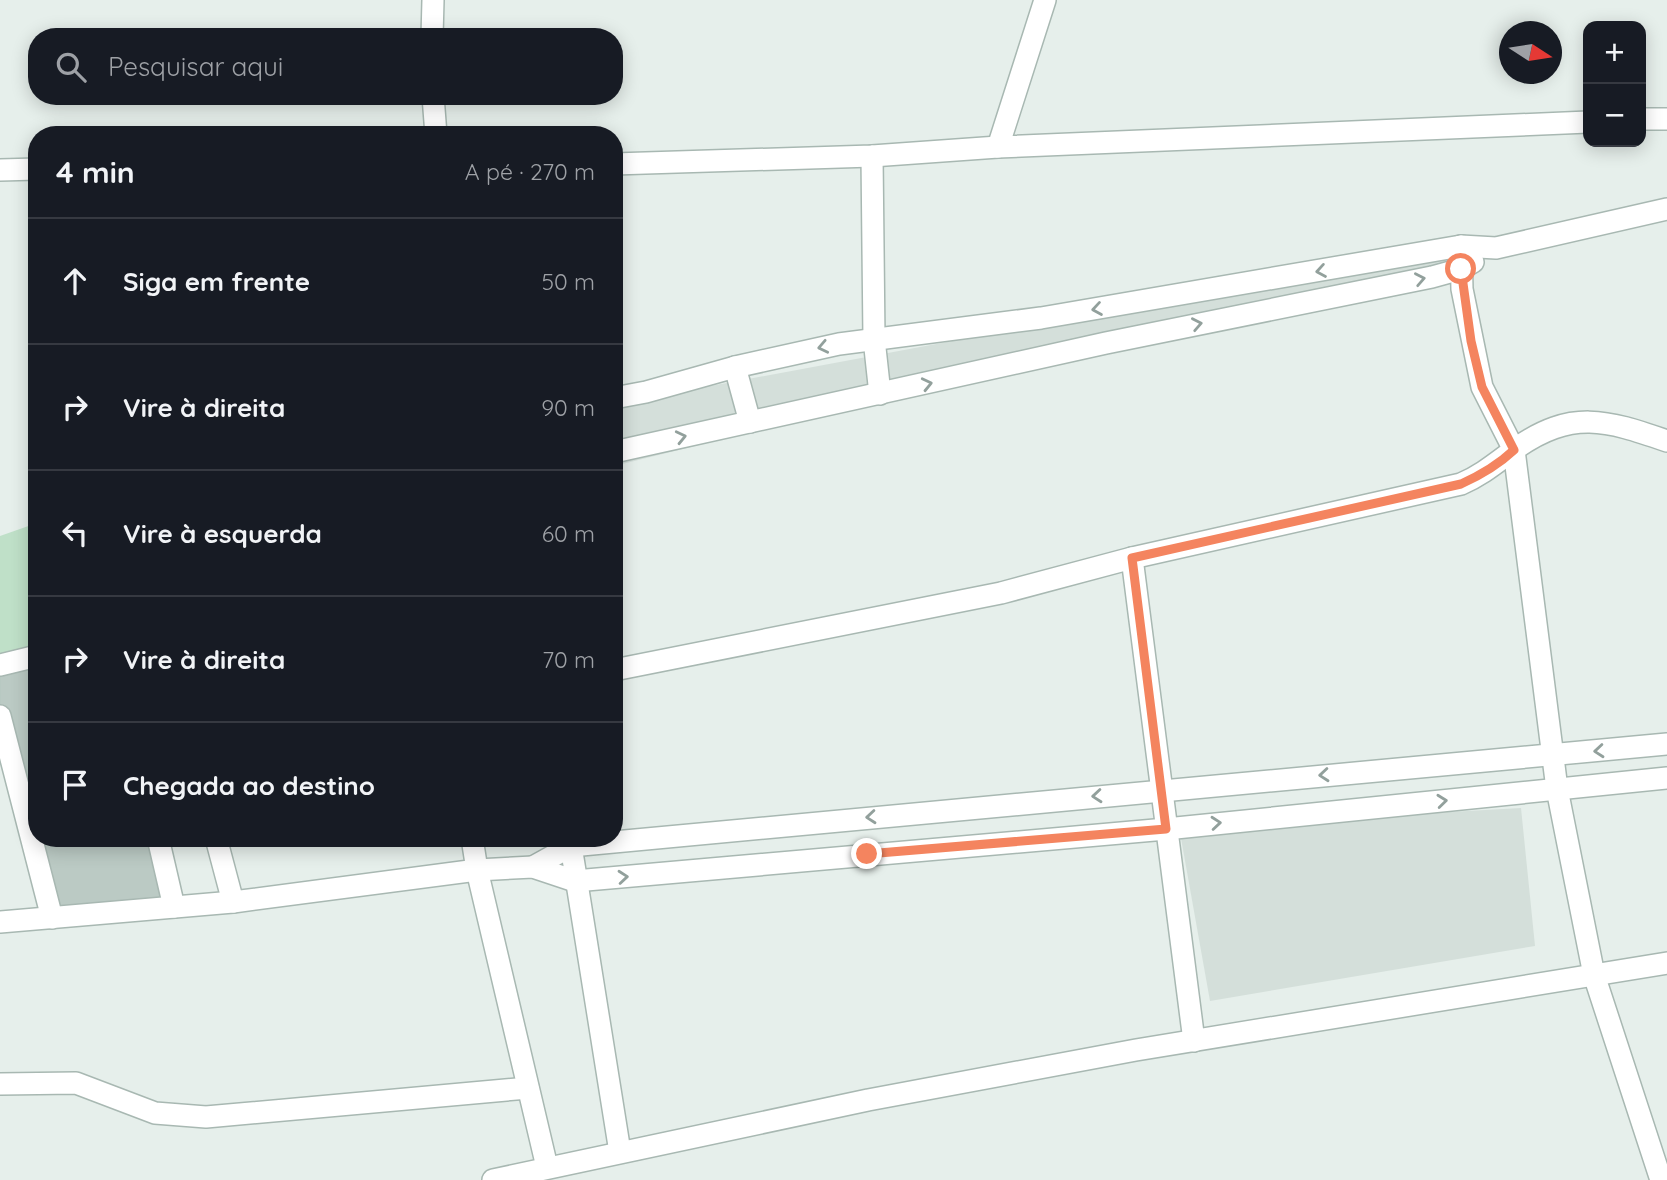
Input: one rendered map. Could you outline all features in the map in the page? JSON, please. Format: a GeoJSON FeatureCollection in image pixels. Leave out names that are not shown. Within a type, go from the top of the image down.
{"type":"FeatureCollection","features":[{"type":"Feature","properties":{"kind":"street"},"geometry":{"type":"LineString","coordinates":[[432,28],[433,0]]}},
{"type":"Feature","properties":{"kind":"street"},"geometry":{"type":"LineString","coordinates":[[998,147],[1045,0]]}},
{"type":"Feature","properties":{"kind":"street"},"geometry":{"type":"LineString","coordinates":[[434,105],[435,126]]}},
{"type":"Feature","properties":{"kind":"street"},"geometry":{"type":"LineString","coordinates":[[1646,120],[1667,119]]}},
{"type":"Feature","properties":{"kind":"street"},"geometry":{"type":"LineString","coordinates":[[623,164],[872,156],[998,147],[1583,122]]}},
{"type":"Feature","properties":{"kind":"street"},"geometry":{"type":"LineString","coordinates":[[872,156],[874,339],[880,394]]}},
{"type":"Feature","properties":{"kind":"street"},"geometry":{"type":"LineString","coordinates":[[0,170],[28,169]]}},
{"type":"Feature","properties":{"kind":"street"},"geometry":{"type":"LineString","coordinates":[[623,396],[839,344],[1041,318],[1461,246],[1496,248],[1667,209]]}},
{"type":"Feature","properties":{"kind":"street"},"geometry":{"type":"LineString","coordinates":[[1461,246],[1461,269],[1471,341],[1482,387],[1514,450],[1557,789],[1594,975],[1661,1180]]}},
{"type":"Feature","properties":{"kind":"street"},"geometry":{"type":"LineString","coordinates":[[623,450],[1154,333],[1461,269],[1496,248]]}},
{"type":"Feature","properties":{"kind":"street"},"geometry":{"type":"LineString","coordinates":[[1146,301],[1154,333]]}},
{"type":"Feature","properties":{"kind":"street"},"geometry":{"type":"LineString","coordinates":[[735,368],[750,422]]}},
{"type":"Feature","properties":{"kind":"street"},"geometry":{"type":"LineString","coordinates":[[623,668],[1002,593],[1132,558],[1461,484],[1491,469],[1514,450],[1547,431],[1570,423],[1594,421],[1619,424],[1667,441]]}},
{"type":"Feature","properties":{"kind":"street"},"geometry":{"type":"LineString","coordinates":[[1132,558],[1194,1041]]}},
{"type":"Feature","properties":{"kind":"street"},"geometry":{"type":"LineString","coordinates":[[0,665],[28,658]]}},
{"type":"Feature","properties":{"kind":"street"},"geometry":{"type":"LineString","coordinates":[[0,716],[28,825]]}},
{"type":"Feature","properties":{"kind":"street"},"geometry":{"type":"LineString","coordinates":[[623,840],[1667,744]]}},
{"type":"Feature","properties":{"kind":"street"},"geometry":{"type":"LineString","coordinates":[[1372,770],[1381,807]]}},
{"type":"Feature","properties":{"kind":"street"},"geometry":{"type":"LineString","coordinates":[[0,922],[233,902],[477,870],[533,867],[575,881],[1166,829],[1667,778]]}},
{"type":"Feature","properties":{"kind":"street"},"geometry":{"type":"LineString","coordinates":[[962,808],[970,846]]}},
{"type":"Feature","properties":{"kind":"street"},"geometry":{"type":"LineString","coordinates":[[770,826],[774,862]]}},
{"type":"Feature","properties":{"kind":"street"},"geometry":{"type":"LineString","coordinates":[[34,847],[52,918]]}},
{"type":"Feature","properties":{"kind":"street"},"geometry":{"type":"LineString","coordinates":[[160,847],[174,907]]}},
{"type":"Feature","properties":{"kind":"street"},"geometry":{"type":"LineString","coordinates":[[218,847],[233,902]]}},
{"type":"Feature","properties":{"kind":"street"},"geometry":{"type":"LineString","coordinates":[[473,847],[547,1167]]}},
{"type":"Feature","properties":{"kind":"street"},"geometry":{"type":"LineString","coordinates":[[533,867],[568,847]]}},
{"type":"Feature","properties":{"kind":"street"},"geometry":{"type":"LineString","coordinates":[[571,847],[620,1152]]}},
{"type":"Feature","properties":{"kind":"street"},"geometry":{"type":"LineString","coordinates":[[494,1180],[869,1100],[1136,1050],[1667,963]]}},
{"type":"Feature","properties":{"kind":"street"},"geometry":{"type":"LineString","coordinates":[[0,1084],[76,1083],[155,1113],[206,1117],[528,1088]]}},
{"type":"Feature","properties":{"kind":"shaded area"},"geometry":{"type":"Polygon","coordinates":[[[1461,246],[1461,269],[1154,333],[623,464],[623,402],[1461,246]]]}},
{"type":"Feature","properties":{"kind":"shaded area"},"geometry":{"type":"Polygon","coordinates":[[[1521,808],[1535,946],[1210,1001],[1179,827],[1521,808]]]}},
{"type":"Feature","properties":{"kind":"green space"},"geometry":{"type":"Polygon","coordinates":[[[28,526],[28,658],[0,665],[0,536],[28,526]]]}},
{"type":"Feature","properties":{"kind":"building"},"geometry":{"type":"Polygon","coordinates":[[[28,658],[28,825],[0,716],[0,665],[28,658]]]}},
{"type":"Feature","properties":{"kind":"building"},"geometry":{"type":"Polygon","coordinates":[[[34,847],[160,847],[174,907],[52,918],[34,847]]]}},
{"type":"Feature","properties":{"kind":"route"},"geometry":{"type":"LineString","coordinates":[[867,854],[1166,829],[1132,558],[1461,484],[1491,469],[1514,450],[1482,387],[1471,341],[1461,269]]}}]}
